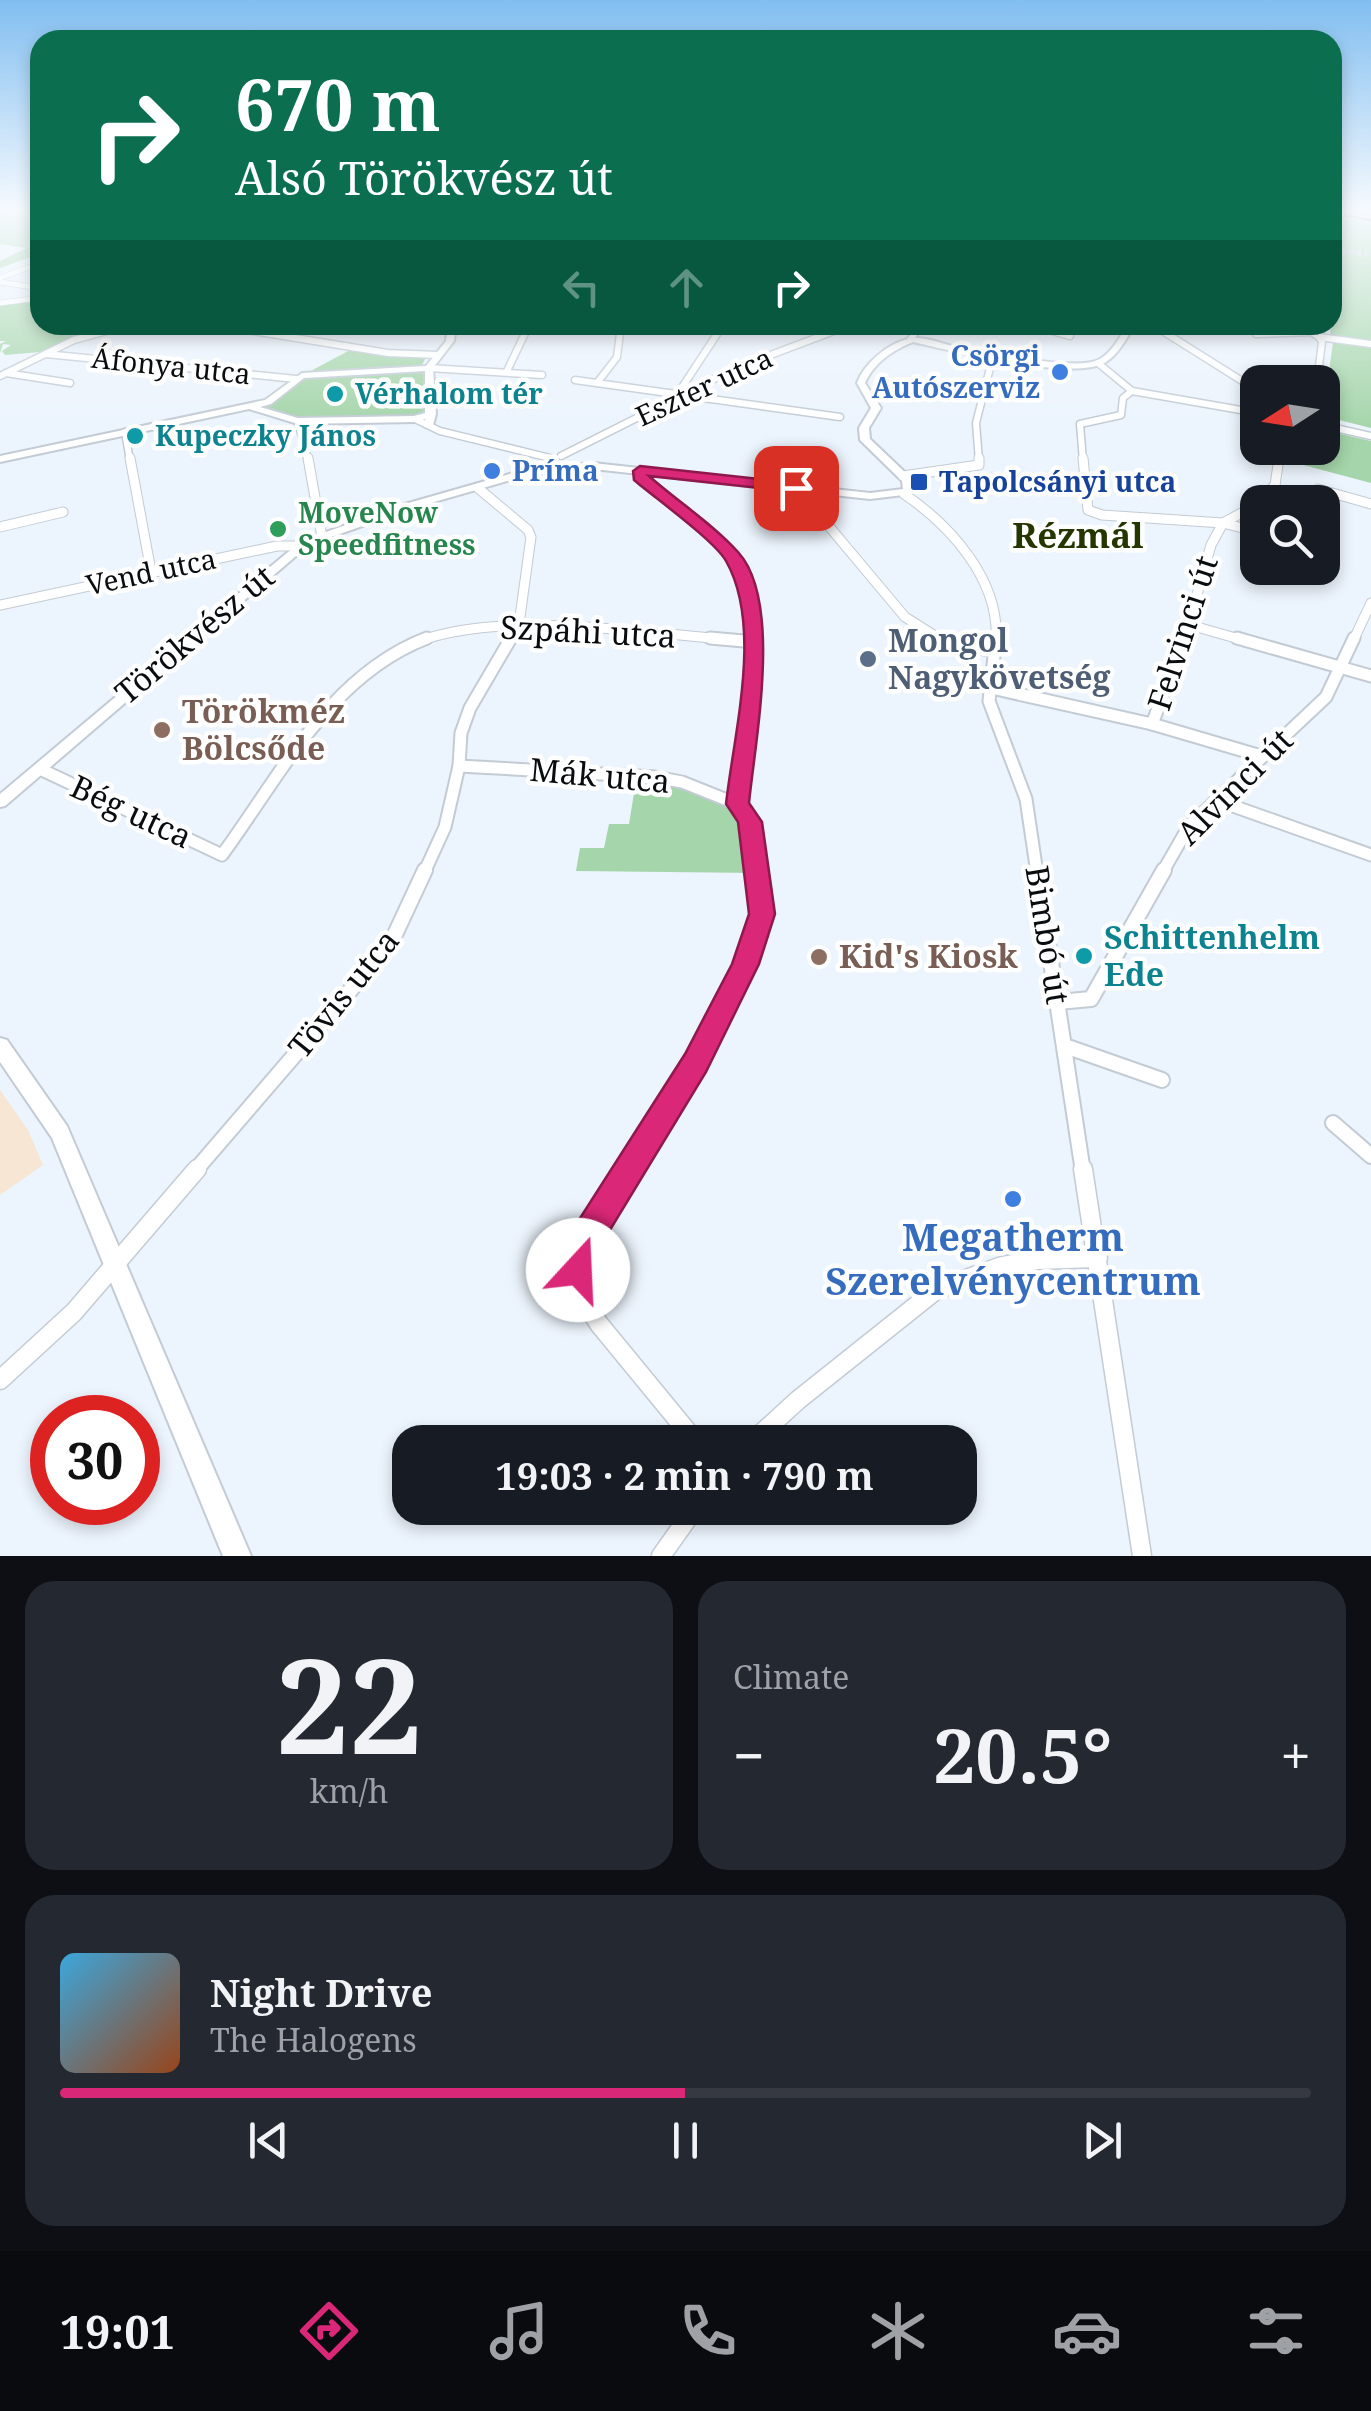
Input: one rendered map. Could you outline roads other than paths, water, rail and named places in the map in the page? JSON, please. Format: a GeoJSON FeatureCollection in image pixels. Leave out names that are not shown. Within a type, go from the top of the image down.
{"type":"FeatureCollection","features":[{"type":"Feature","properties":{"kind":"street"},"geometry":{"type":"LineString","coordinates":[[0,303],[30,299]]}},
{"type":"Feature","properties":{"kind":"street"},"geometry":{"type":"LineString","coordinates":[[3,375],[90,335]]}},
{"type":"Feature","properties":{"kind":"street"},"geometry":{"type":"LineString","coordinates":[[277,335],[388,353],[438,355]]}},
{"type":"Feature","properties":{"kind":"street"},"geometry":{"type":"LineString","coordinates":[[451,335],[430,368],[431,420],[440,431],[557,462]]}},
{"type":"Feature","properties":{"kind":"street"},"geometry":{"type":"LineString","coordinates":[[507,371],[524,335]]}},
{"type":"Feature","properties":{"kind":"street"},"geometry":{"type":"LineString","coordinates":[[597,383],[616,361],[621,335]]}},
{"type":"Feature","properties":{"kind":"street"},"geometry":{"type":"LineString","coordinates":[[677,395],[716,335]]}},
{"type":"Feature","properties":{"kind":"street","name":"Eszter utca"},"geometry":{"type":"LineString","coordinates":[[557,462],[677,395],[823,335]]}},
{"type":"Feature","properties":{"kind":"street"},"geometry":{"type":"LineString","coordinates":[[904,494],[908,485],[903,476],[866,440],[864,428],[876,408],[863,391],[862,380],[914,342],[916,335]]}},
{"type":"Feature","properties":{"kind":"street"},"geometry":{"type":"LineString","coordinates":[[914,342],[1066,366],[1105,360],[1124,335]]}},
{"type":"Feature","properties":{"kind":"street"},"geometry":{"type":"LineString","coordinates":[[1169,335],[1240,379]]}},
{"type":"Feature","properties":{"kind":"street"},"geometry":{"type":"LineString","coordinates":[[1316,335],[1322,342],[1319,365]]}},
{"type":"Feature","properties":{"kind":"street"},"geometry":{"type":"LineString","coordinates":[[1321,335],[1371,344]]}},
{"type":"Feature","properties":{"kind":"street","name":"Áfonya utca"},"geometry":{"type":"LineString","coordinates":[[46,354],[296,379]]}},
{"type":"Feature","properties":{"kind":"street"},"geometry":{"type":"LineString","coordinates":[[903,476],[979,465],[976,423],[990,368],[985,354]]}},
{"type":"Feature","properties":{"kind":"street"},"geometry":{"type":"LineString","coordinates":[[1098,363],[1132,391],[1240,410]]}},
{"type":"Feature","properties":{"kind":"street"},"geometry":{"type":"LineString","coordinates":[[0,459],[267,405],[296,379],[430,368],[542,375]]}},
{"type":"Feature","properties":{"kind":"street"},"geometry":{"type":"LineString","coordinates":[[3,375],[70,383]]}},
{"type":"Feature","properties":{"kind":"street"},"geometry":{"type":"LineString","coordinates":[[574,380],[840,417]]}},
{"type":"Feature","properties":{"kind":"street"},"geometry":{"type":"LineString","coordinates":[[1132,391],[1122,398],[1121,414],[1080,424],[1085,506],[1102,515],[1240,527]]}},
{"type":"Feature","properties":{"kind":"street"},"geometry":{"type":"LineString","coordinates":[[267,405],[298,421],[431,420]]}},
{"type":"Feature","properties":{"kind":"street"},"geometry":{"type":"LineString","coordinates":[[298,421],[306,444],[322,537]]}},
{"type":"Feature","properties":{"kind":"street"},"geometry":{"type":"LineString","coordinates":[[1340,428],[1371,434]]}},
{"type":"Feature","properties":{"kind":"street"},"geometry":{"type":"LineString","coordinates":[[125,432],[152,571]]}},
{"type":"Feature","properties":{"kind":"street","name":"Törökvész út"},"geometry":{"type":"LineString","coordinates":[[0,802],[303,546],[409,506],[557,462],[870,496],[904,494]]}},
{"type":"Feature","properties":{"kind":"street"},"geometry":{"type":"LineString","coordinates":[[640,471],[640,477],[733,556],[750,601],[755,642],[738,804],[750,822],[762,914],[752,944],[683,1087],[586,1238],[578,1270],[582,1296],[599,1324],[682,1425]]}},
{"type":"Feature","properties":{"kind":"street","name":"Tövis utca"},"geometry":{"type":"LineString","coordinates":[[0,1380],[74,1312],[391,942],[444,827],[461,733],[470,708],[519,624],[531,537],[528,530],[478,488]]}},
{"type":"Feature","properties":{"kind":"street"},"geometry":{"type":"LineString","coordinates":[[796,488],[905,618],[942,641],[992,651]]}},
{"type":"Feature","properties":{"kind":"street","name":"Bimbó út"},"geometry":{"type":"LineString","coordinates":[[904,494],[936,515],[977,573],[997,625],[987,687],[1026,800],[1142,1556]]}},
{"type":"Feature","properties":{"kind":"street"},"geometry":{"type":"LineString","coordinates":[[1340,496],[1371,504]]}},
{"type":"Feature","properties":{"kind":"street"},"geometry":{"type":"LineString","coordinates":[[0,527],[63,512]]}},
{"type":"Feature","properties":{"kind":"street","name":"Felvinci út"},"geometry":{"type":"LineString","coordinates":[[1152,724],[1190,625],[1210,545],[1224,523],[1240,514]]}},
{"type":"Feature","properties":{"kind":"street","name":"Vend utca"},"geometry":{"type":"LineString","coordinates":[[0,606],[277,546],[303,546]]}},
{"type":"Feature","properties":{"kind":"street","name":"Alvinci út"},"geometry":{"type":"LineString","coordinates":[[1058,1002],[1091,999],[1188,826],[1326,697],[1371,603]]}},
{"type":"Feature","properties":{"kind":"street","name":"Szpáhi utca"},"geometry":{"type":"LineString","coordinates":[[222,855],[330,709],[367,671],[422,638],[473,627],[519,624],[755,642]]}},
{"type":"Feature","properties":{"kind":"street"},"geometry":{"type":"LineString","coordinates":[[1190,625],[1371,676]]}},
{"type":"Feature","properties":{"kind":"street"},"geometry":{"type":"LineString","coordinates":[[987,687],[1152,724],[1261,756]]}},
{"type":"Feature","properties":{"kind":"street","name":"Mák utca"},"geometry":{"type":"LineString","coordinates":[[458,766],[655,778],[682,782],[738,804]]}},
{"type":"Feature","properties":{"kind":"street","name":"Bég utca"},"geometry":{"type":"LineString","coordinates":[[40,769],[222,855]]}},
{"type":"Feature","properties":{"kind":"street"},"geometry":{"type":"LineString","coordinates":[[1216,800],[1371,854]]}},
{"type":"Feature","properties":{"kind":"street"},"geometry":{"type":"LineString","coordinates":[[0,1046],[41,1100],[60,1133],[237,1556]]}},
{"type":"Feature","properties":{"kind":"street"},"geometry":{"type":"LineString","coordinates":[[1065,1046],[1162,1080]]}},
{"type":"Feature","properties":{"kind":"street"},"geometry":{"type":"LineString","coordinates":[[1333,1123],[1371,1156]]}},
{"type":"Feature","properties":{"kind":"street"},"geometry":{"type":"LineString","coordinates":[[771,1425],[936,1290],[1002,1266],[1036,1260],[1098,1258]]}},
{"type":"Feature","properties":{"kind":"street"},"geometry":{"type":"LineString","coordinates":[[661,1556],[683,1525]]}},
{"type":"Feature","properties":{"kind":"place","name":"Csörgi Autószerviz"},"geometry":{"type":"Point","coordinates":[1060,372]}},
{"type":"Feature","properties":{"kind":"place","name":"Vérhalom tér"},"geometry":{"type":"Point","coordinates":[335,394]}},
{"type":"Feature","properties":{"kind":"place","name":"Kupeczky János"},"geometry":{"type":"Point","coordinates":[135,436]}},
{"type":"Feature","properties":{"kind":"place","name":"Príma"},"geometry":{"type":"Point","coordinates":[492,471]}},
{"type":"Feature","properties":{"kind":"place","name":"Tapolcsányi utca"},"geometry":{"type":"Point","coordinates":[919,482]}},
{"type":"Feature","properties":{"kind":"place","name":"MoveNow Speedfitness"},"geometry":{"type":"Point","coordinates":[278,529]}},
{"type":"Feature","properties":{"kind":"place","name":"Mongol Nagykövetség"},"geometry":{"type":"Point","coordinates":[868,659]}},
{"type":"Feature","properties":{"kind":"place","name":"Törökméz Bölcsőde"},"geometry":{"type":"Point","coordinates":[162,730]}},
{"type":"Feature","properties":{"kind":"place","name":"Schittenhelm Ede"},"geometry":{"type":"Point","coordinates":[1084,956]}},
{"type":"Feature","properties":{"kind":"place","name":"Kid's Kiosk"},"geometry":{"type":"Point","coordinates":[819,957]}},
{"type":"Feature","properties":{"kind":"place","name":"Megatherm Szerelvénycentrum"},"geometry":{"type":"Point","coordinates":[1013,1199]}},
{"type":"Feature","properties":{"kind":"district","name":"Rézmál"},"geometry":{"type":"Point","coordinates":[1078,536]}}]}
